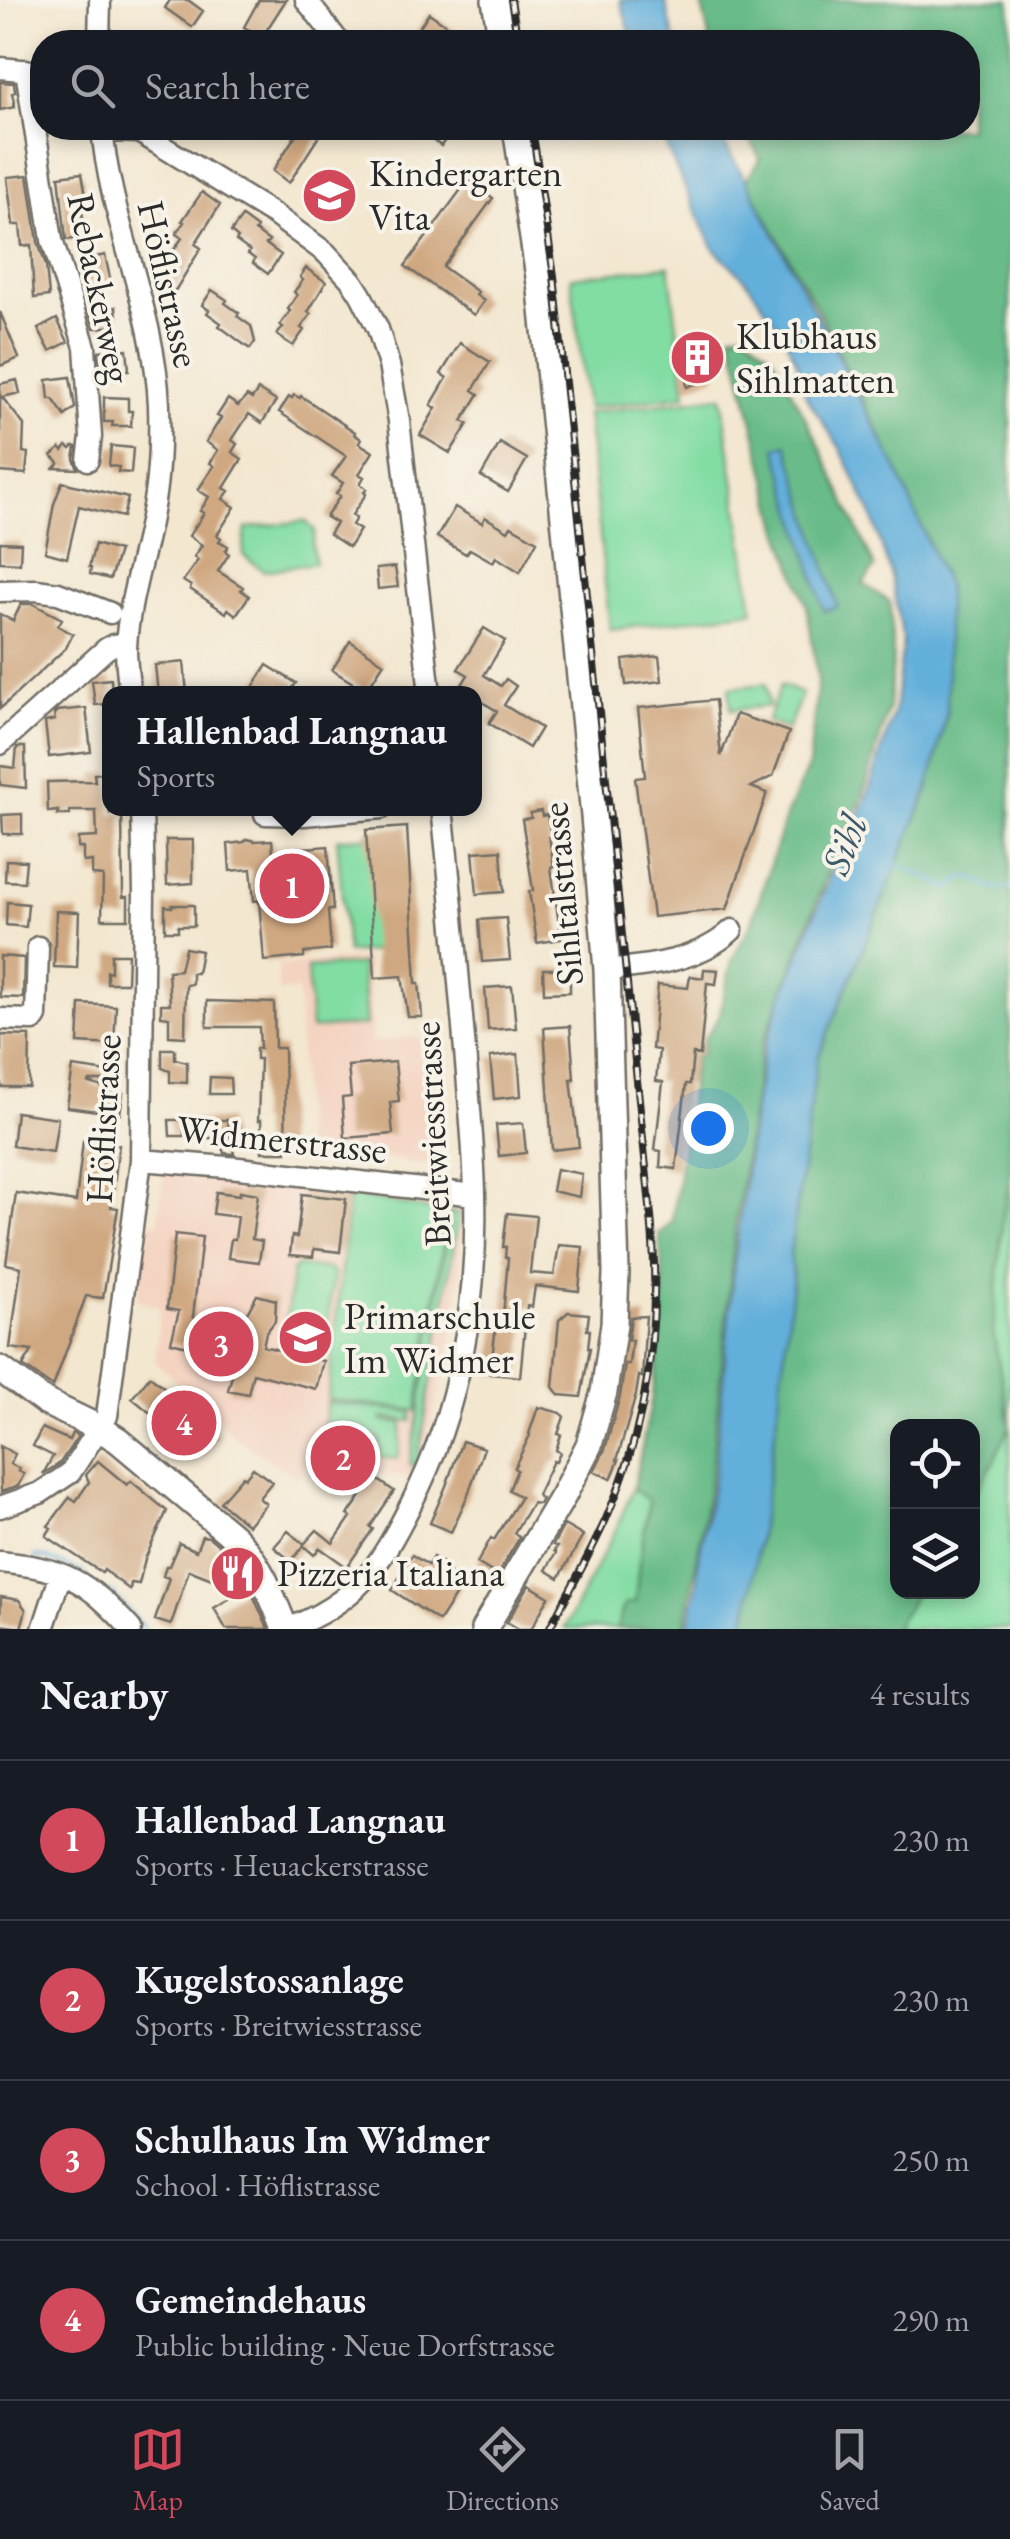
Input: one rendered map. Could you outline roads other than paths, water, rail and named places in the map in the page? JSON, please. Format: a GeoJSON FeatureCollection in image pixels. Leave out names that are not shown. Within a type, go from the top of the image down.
{"type":"FeatureCollection","features":[{"type":"Feature","properties":{"kind":"main road"},"geometry":{"type":"LineString","coordinates":[[495,0],[500,30]]}},
{"type":"Feature","properties":{"kind":"main road","name":"Sihltalstrasse"},"geometry":{"type":"LineString","coordinates":[[484,1629],[589,1445],[604,1392],[614,1324],[616,1272],[607,970],[590,767],[541,290],[518,140]]}},
{"type":"Feature","properties":{"kind":"main road"},"geometry":{"type":"LineString","coordinates":[[0,1369],[45,1402],[99,1428],[158,1472],[248,1551],[286,1629]]}},
{"type":"Feature","properties":{"kind":"street"},"geometry":{"type":"LineString","coordinates":[[99,30],[100,0]]}},
{"type":"Feature","properties":{"kind":"street"},"geometry":{"type":"LineString","coordinates":[[306,0],[330,30]]}},
{"type":"Feature","properties":{"kind":"street"},"geometry":{"type":"LineString","coordinates":[[0,68],[30,71]]}},
{"type":"Feature","properties":{"kind":"street","name":"Rebackerweg"},"geometry":{"type":"LineString","coordinates":[[41,140],[52,240],[85,347],[88,460]]}},
{"type":"Feature","properties":{"kind":"street","name":"Höflistrasse"},"geometry":{"type":"LineString","coordinates":[[103,140],[119,225],[155,360],[159,403],[160,444],[153,508],[126,644],[129,686]]}},
{"type":"Feature","properties":{"kind":"street"},"geometry":{"type":"LineString","coordinates":[[152,140],[276,216],[326,253],[362,295],[378,329],[399,421],[429,686]]}},
{"type":"Feature","properties":{"kind":"street"},"geometry":{"type":"LineString","coordinates":[[0,591],[58,594],[110,613]]}},
{"type":"Feature","properties":{"kind":"street"},"geometry":{"type":"LineString","coordinates":[[0,744],[86,665],[112,645],[126,644]]}},
{"type":"Feature","properties":{"kind":"street","name":"Höflistrasse"},"geometry":{"type":"LineString","coordinates":[[0,1506],[40,1493],[70,1473],[107,1416],[140,1160],[142,816]]}},
{"type":"Feature","properties":{"kind":"street","name":"Breitwiesstrasse"},"geometry":{"type":"LineString","coordinates":[[286,1629],[330,1610],[367,1578],[398,1530],[424,1478],[444,1428],[458,1376],[473,1277],[476,1195],[443,816]]}},
{"type":"Feature","properties":{"kind":"street"},"geometry":{"type":"LineString","coordinates":[[607,970],[701,952],[732,930]]}},
{"type":"Feature","properties":{"kind":"street"},"geometry":{"type":"LineString","coordinates":[[0,1019],[33,1020],[38,1008],[38,948]]}},
{"type":"Feature","properties":{"kind":"street","name":"Widmerstrasse"},"geometry":{"type":"LineString","coordinates":[[140,1160],[476,1195]]}},
{"type":"Feature","properties":{"kind":"street"},"geometry":{"type":"LineString","coordinates":[[0,1562],[37,1566],[93,1590],[131,1629]]}},
{"type":"Feature","properties":{"kind":"street"},"geometry":{"type":"LineString","coordinates":[[43,1629],[60,1574]]}},
{"type":"Feature","properties":{"kind":"water"},"geometry":{"type":"Polygon","coordinates":[[[620,0],[665,0],[672,30],[629,30],[620,0]]]}},
{"type":"Feature","properties":{"kind":"water"},"geometry":{"type":"Polygon","coordinates":[[[665,140],[722,140],[897,469],[947,587],[947,712],[928,790],[817,1060],[790,1254],[793,1276],[777,1420],[745,1629],[688,1629],[714,1476],[753,1113],[764,1050],[782,996],[837,860],[866,800],[895,708],[903,641],[891,576],[871,513],[840,448],[806,396],[796,360],[779,327],[745,279],[714,249],[665,140]]]}},
{"type":"Feature","properties":{"kind":"water"},"geometry":{"type":"Polygon","coordinates":[[[787,444],[838,607],[824,611],[776,447],[787,444]]]}},
{"type":"Feature","properties":{"kind":"waterway"},"geometry":{"type":"LineString","coordinates":[[896,865],[948,889],[967,876],[993,888],[1010,889]]}},
{"type":"Feature","properties":{"kind":"waterway"},"geometry":{"type":"LineString","coordinates":[[35,1557],[84,1573]]}},
{"type":"Feature","properties":{"kind":"waterway"},"geometry":{"type":"LineString","coordinates":[[111,1592],[144,1629]]}},
{"type":"Feature","properties":{"kind":"railway"},"geometry":{"type":"LineString","coordinates":[[511,0],[516,30]]}},
{"type":"Feature","properties":{"kind":"railway"},"geometry":{"type":"LineString","coordinates":[[534,140],[554,276],[654,1255],[648,1371],[633,1446],[606,1519],[549,1629]]}},
{"type":"Feature","properties":{"kind":"place","name":"Kindergarten Vita"},"geometry":{"type":"Point","coordinates":[330,195]}},
{"type":"Feature","properties":{"kind":"place","name":"Klubhaus Sihlmatten"},"geometry":{"type":"Point","coordinates":[697,358]}},
{"type":"Feature","properties":{"kind":"place","name":"Hallenbad Langnau"},"geometry":{"type":"Point","coordinates":[292,886]}},
{"type":"Feature","properties":{"kind":"place","name":"Primarschule Im Widmer"},"geometry":{"type":"Point","coordinates":[305,1338]}},
{"type":"Feature","properties":{"kind":"place","name":"Schulhaus Im Widmer"},"geometry":{"type":"Point","coordinates":[221,1344]}},
{"type":"Feature","properties":{"kind":"place","name":"Gemeindehaus"},"geometry":{"type":"Point","coordinates":[184,1423]}},
{"type":"Feature","properties":{"kind":"place","name":"Kugelstossanlage"},"geometry":{"type":"Point","coordinates":[343,1458]}},
{"type":"Feature","properties":{"kind":"place","name":"Pizzeria Italiana"},"geometry":{"type":"Point","coordinates":[238,1573]}},
{"type":"Feature","properties":{"kind":"water label","name":"Sihl"},"geometry":{"type":"Point","coordinates":[844,844]}}]}
